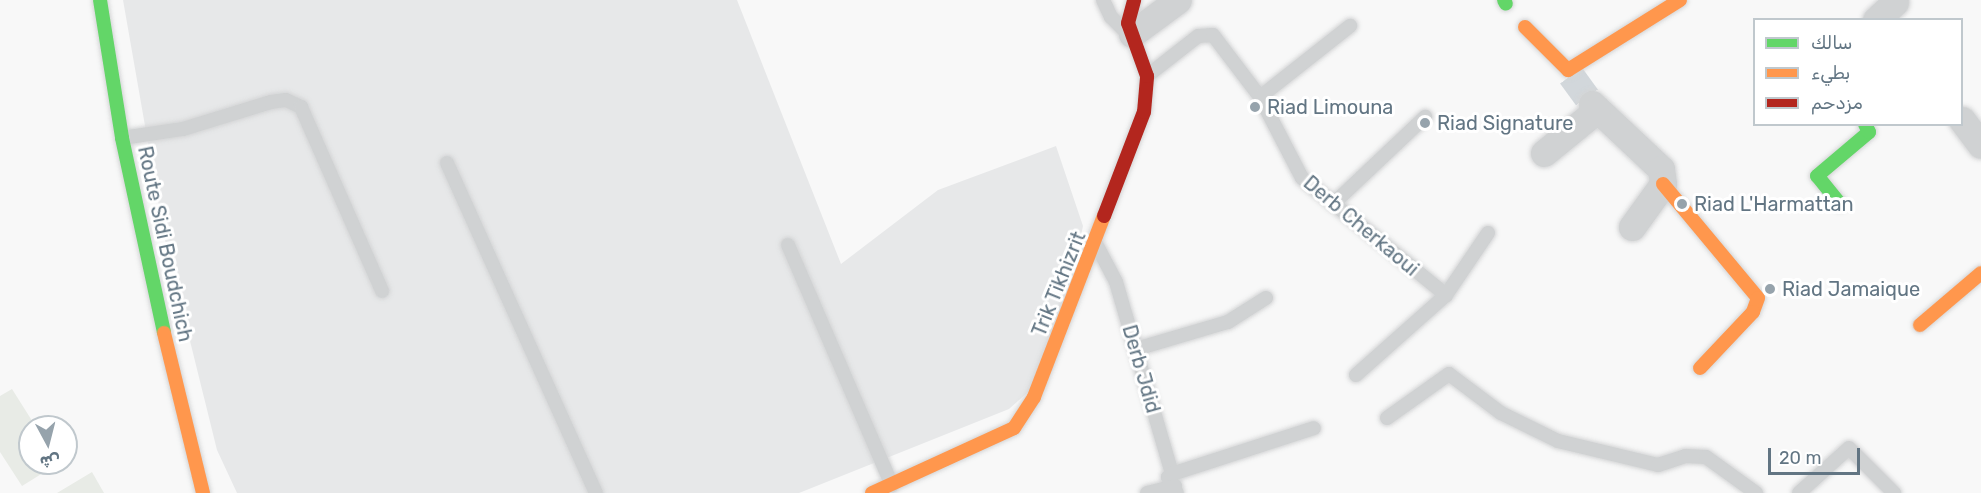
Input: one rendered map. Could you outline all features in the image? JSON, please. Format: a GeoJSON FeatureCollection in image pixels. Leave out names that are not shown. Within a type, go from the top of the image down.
{"type":"FeatureCollection","features":[{"type":"Feature","properties":{"kind":"street","name":"Route Sidi Boudchich"},"geometry":{"type":"LineString","coordinates":[[100,0],[122,138],[181,410],[203,493]]}},
{"type":"Feature","properties":{"kind":"street","name":"Trik Tikhizrit"},"geometry":{"type":"LineString","coordinates":[[872,493],[1020,421],[1034,397],[1096,244],[1144,112],[1147,76],[1132,34],[1128,12],[1134,0]]}},
{"type":"Feature","properties":{"kind":"street"},"geometry":{"type":"LineString","coordinates":[[1132,34],[1178,0]]}},
{"type":"Feature","properties":{"kind":"street"},"geometry":{"type":"LineString","coordinates":[[1525,27],[1569,72],[1680,0]]}},
{"type":"Feature","properties":{"kind":"street"},"geometry":{"type":"LineString","coordinates":[[1544,153],[1594,107],[1657,164],[1663,184],[1758,298],[1753,312],[1700,368]]}},
{"type":"Feature","properties":{"kind":"street"},"geometry":{"type":"LineString","coordinates":[[1969,118],[1981,145]]}},
{"type":"Feature","properties":{"kind":"street"},"geometry":{"type":"LineString","coordinates":[[1840,204],[1816,176],[1869,132],[1865,126]]}},
{"type":"Feature","properties":{"kind":"street"},"geometry":{"type":"LineString","coordinates":[[1632,227],[1663,184]]}},
{"type":"Feature","properties":{"kind":"street"},"geometry":{"type":"LineString","coordinates":[[1920,325],[1981,273]]}},
{"type":"Feature","properties":{"kind":"lane"},"geometry":{"type":"LineString","coordinates":[[1103,0],[1116,23],[1132,34]]}},
{"type":"Feature","properties":{"kind":"lane"},"geometry":{"type":"LineString","coordinates":[[1260,96],[1350,26]]}},
{"type":"Feature","properties":{"kind":"lane","name":"Derb Cherkaoui"},"geometry":{"type":"LineString","coordinates":[[1147,76],[1198,36],[1213,35],[1260,96],[1299,174],[1446,295]]}},
{"type":"Feature","properties":{"kind":"lane"},"geometry":{"type":"LineString","coordinates":[[122,138],[183,129],[271,102],[286,100],[301,107],[382,291]]}},
{"type":"Feature","properties":{"kind":"lane"},"geometry":{"type":"LineString","coordinates":[[1333,204],[1425,117]]}},
{"type":"Feature","properties":{"kind":"lane"},"geometry":{"type":"LineString","coordinates":[[447,162],[596,493]]}},
{"type":"Feature","properties":{"kind":"lane"},"geometry":{"type":"LineString","coordinates":[[1356,375],[1446,295],[1488,233]]}},
{"type":"Feature","properties":{"kind":"lane","name":"Derb Jdid"},"geometry":{"type":"LineString","coordinates":[[1096,244],[1111,270],[1175,484]]}},
{"type":"Feature","properties":{"kind":"lane"},"geometry":{"type":"LineString","coordinates":[[788,245],[892,485]]}},
{"type":"Feature","properties":{"kind":"lane"},"geometry":{"type":"LineString","coordinates":[[1136,349],[1228,322],[1266,298]]}},
{"type":"Feature","properties":{"kind":"lane"},"geometry":{"type":"LineString","coordinates":[[1388,418],[1449,374],[1501,413],[1558,441],[1658,465],[1685,456],[1706,458],[1756,493]]}},
{"type":"Feature","properties":{"kind":"lane"},"geometry":{"type":"LineString","coordinates":[[1147,493],[1314,428]]}},
{"type":"Feature","properties":{"kind":"lane"},"geometry":{"type":"LineString","coordinates":[[1798,493],[1849,448],[1894,493]]}},
{"type":"Feature","properties":{"kind":"shaded area"},"geometry":{"type":"Polygon","coordinates":[[[123,0],[737,0],[841,264],[938,190],[1056,146],[1083,226],[1053,370],[1009,409],[799,493],[237,493],[217,450],[165,240],[123,0]]]}},
{"type":"Feature","properties":{"kind":"shaded area"},"geometry":{"type":"Polygon","coordinates":[[[12,389],[28,415],[18,415],[18,475],[40,475],[22,486],[0,452],[0,396],[12,389]]]}},
{"type":"Feature","properties":{"kind":"shaded area"},"geometry":{"type":"Polygon","coordinates":[[[92,472],[104,493],[57,493],[92,472]]]}},
{"type":"Feature","properties":{"kind":"tunnel"},"geometry":{"type":"LineString","coordinates":[[1571,75],[1592,104]]}},
{"type":"Feature","properties":{"kind":"traffic: fast"},"geometry":{"type":"LineString","coordinates":[[100,0],[122,138],[164,333]]}},
{"type":"Feature","properties":{"kind":"traffic: fast"},"geometry":{"type":"LineString","coordinates":[[1504,0],[1506,4]]}},
{"type":"Feature","properties":{"kind":"traffic: fast"},"geometry":{"type":"LineString","coordinates":[[1840,204],[1817,176],[1869,132],[1866,126]]}},
{"type":"Feature","properties":{"kind":"traffic: slow"},"geometry":{"type":"LineString","coordinates":[[1525,27],[1568,70],[1680,0]]}},
{"type":"Feature","properties":{"kind":"traffic: slow"},"geometry":{"type":"LineString","coordinates":[[1663,184],[1758,298],[1753,312],[1700,368]]}},
{"type":"Feature","properties":{"kind":"traffic: slow"},"geometry":{"type":"LineString","coordinates":[[872,493],[1014,428],[1034,397],[1104,216]]}},
{"type":"Feature","properties":{"kind":"traffic: slow"},"geometry":{"type":"LineString","coordinates":[[1920,325],[1981,273]]}},
{"type":"Feature","properties":{"kind":"traffic: slow"},"geometry":{"type":"LineString","coordinates":[[164,333],[203,493]]}},
{"type":"Feature","properties":{"kind":"traffic: jam"},"geometry":{"type":"LineString","coordinates":[[1104,216],[1144,112],[1147,76],[1128,23],[1134,0]]}},
{"type":"Feature","properties":{"kind":"place","name":"Riad Limouna"},"geometry":{"type":"Point","coordinates":[1255,107]}},
{"type":"Feature","properties":{"kind":"place","name":"Riad Signature"},"geometry":{"type":"Point","coordinates":[1425,123]}},
{"type":"Feature","properties":{"kind":"place","name":"Riad L'Harmattan"},"geometry":{"type":"Point","coordinates":[1682,204]}},
{"type":"Feature","properties":{"kind":"place","name":"Riad Jamaique"},"geometry":{"type":"Point","coordinates":[1770,289]}}]}
